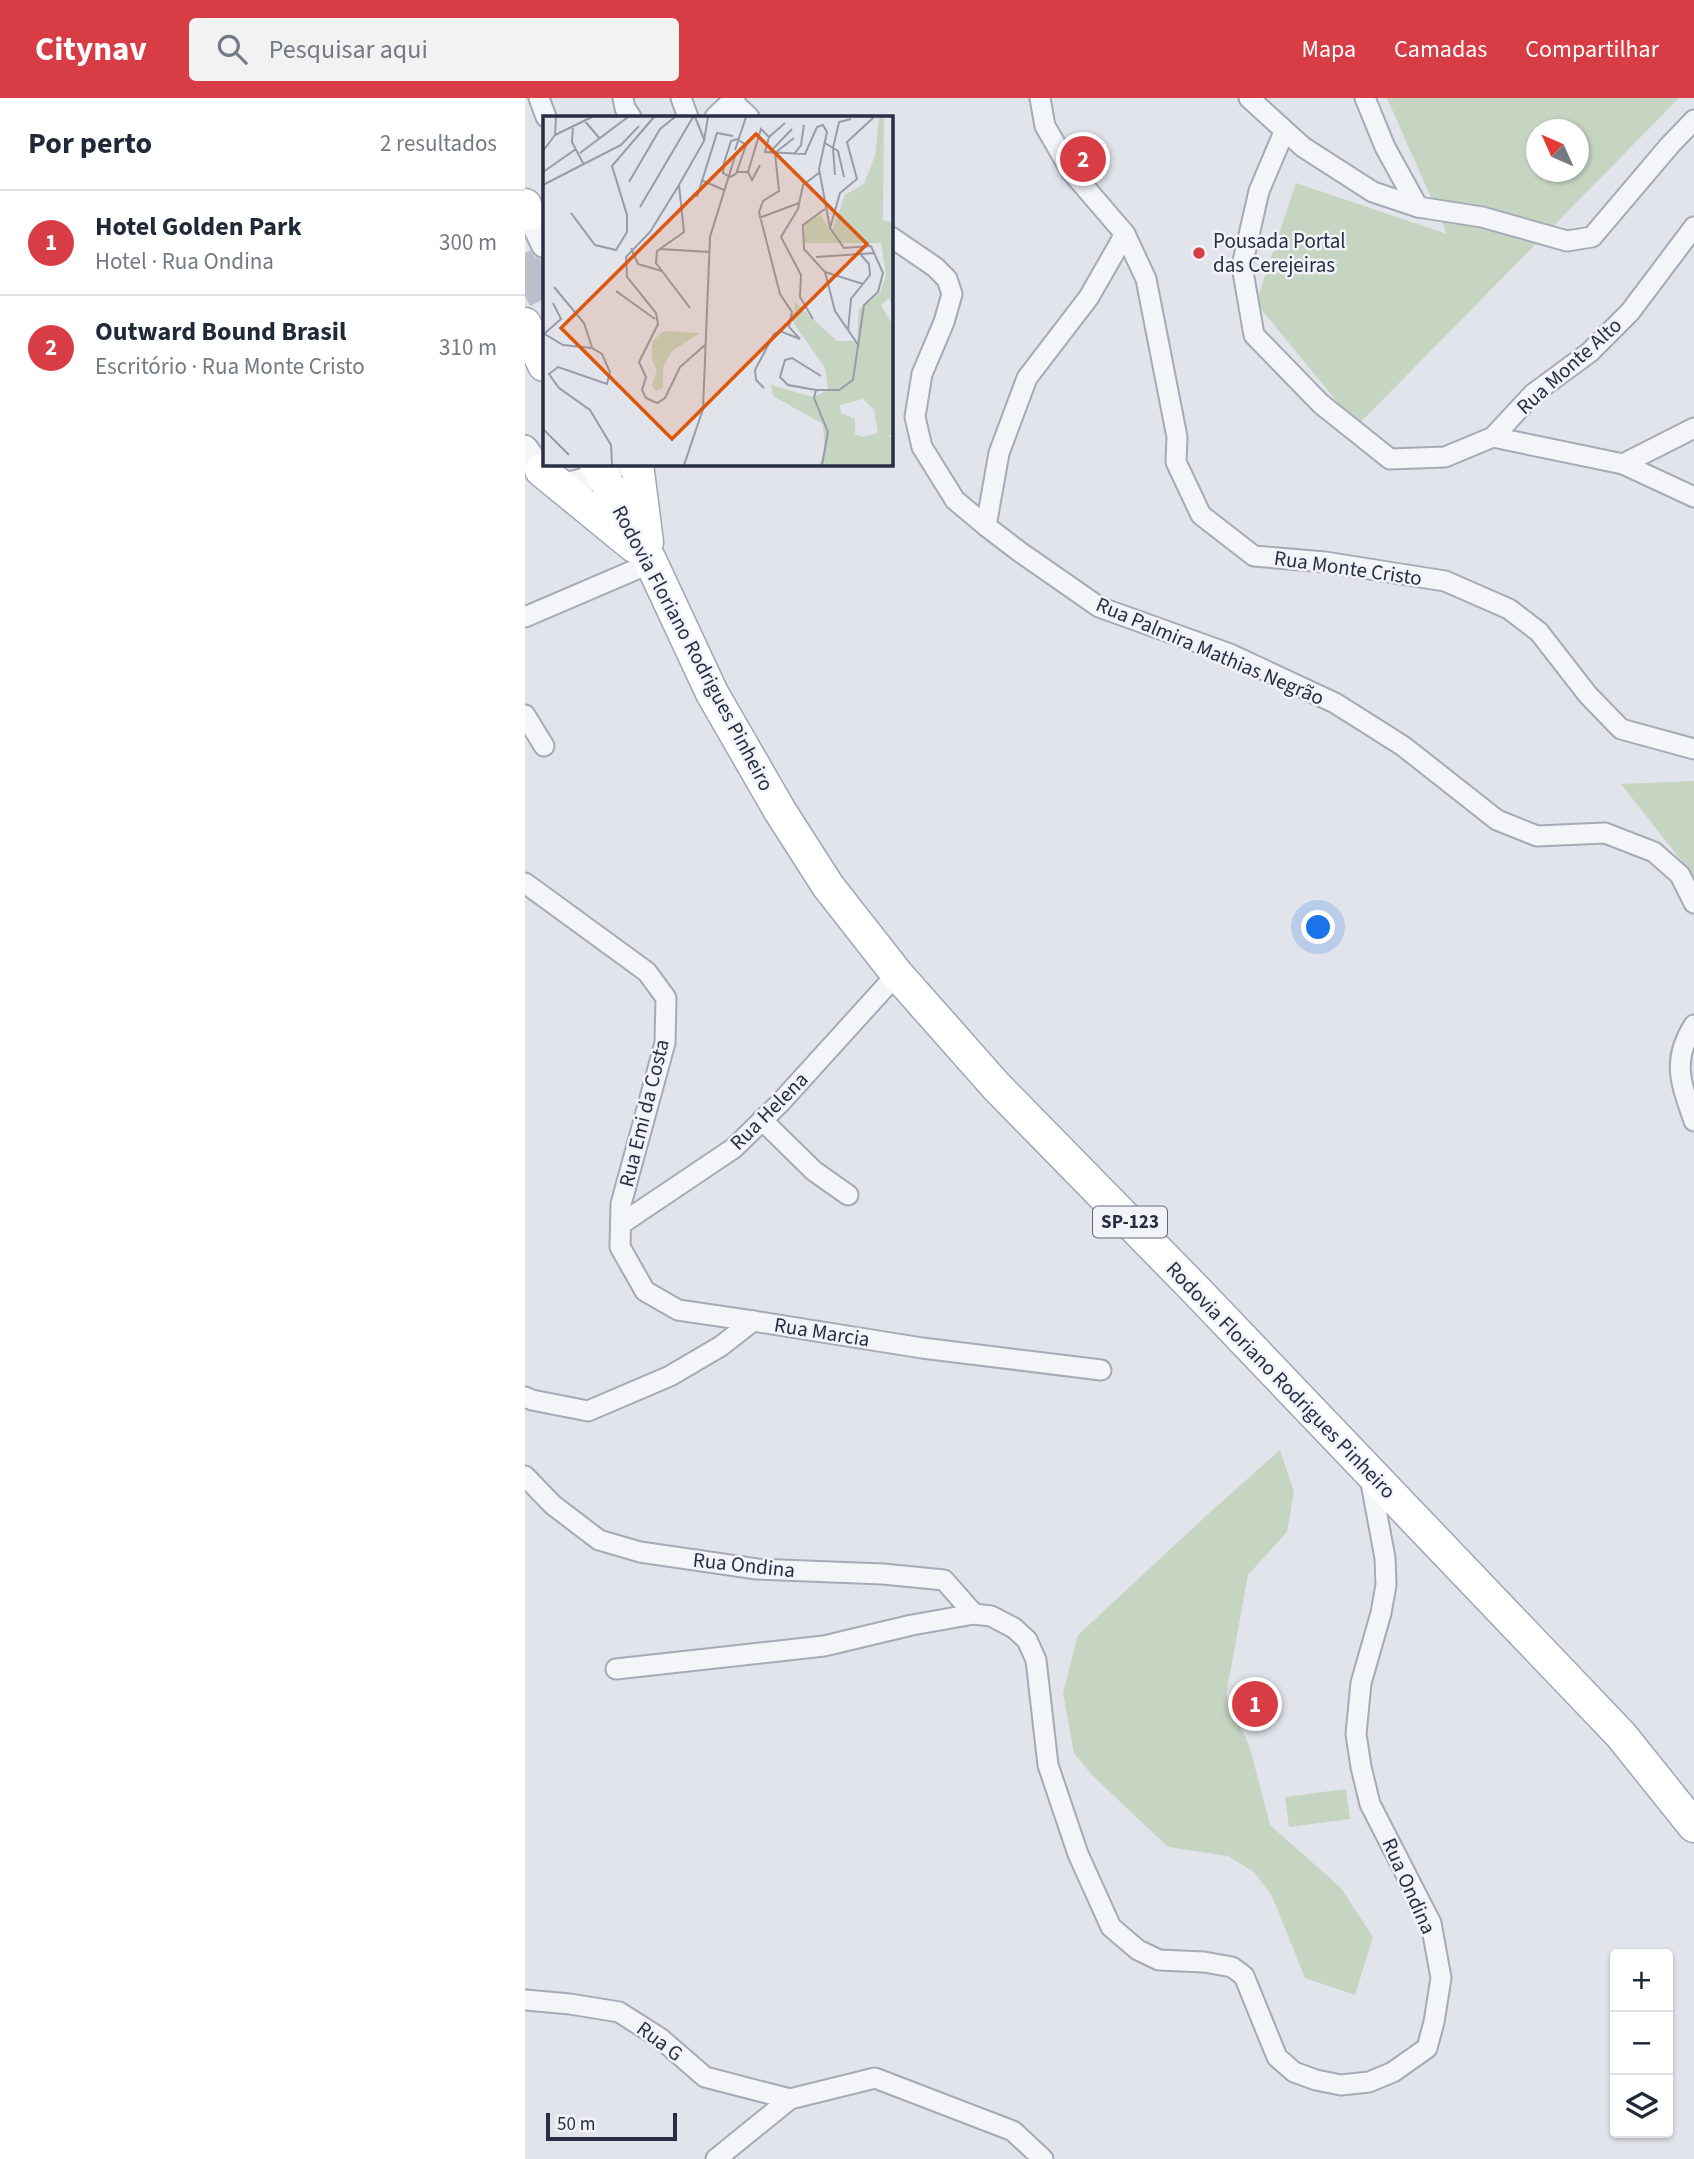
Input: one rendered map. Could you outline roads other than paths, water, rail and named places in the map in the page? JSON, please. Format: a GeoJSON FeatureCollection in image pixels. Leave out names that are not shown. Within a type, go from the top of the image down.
{"type":"FeatureCollection","features":[{"type":"Feature","properties":{"kind":"main road"},"geometry":{"type":"LineString","coordinates":[[533,459],[546,475],[650,560]]}},
{"type":"Feature","properties":{"kind":"main road"},"geometry":{"type":"LineString","coordinates":[[637,466],[650,560]]}},
{"type":"Feature","properties":{"kind":"main road","name":"Rodovia Floriano Rodrigues Pinheiro"},"geometry":{"type":"LineString","coordinates":[[604,467],[712,693],[780,811],[828,886],[897,974],[996,1086],[1621,1735],[1694,1826]]}},
{"type":"Feature","properties":{"kind":"street"},"geometry":{"type":"LineString","coordinates":[[539,98],[546,116]]}},
{"type":"Feature","properties":{"kind":"street"},"geometry":{"type":"LineString","coordinates":[[623,98],[630,116]]}},
{"type":"Feature","properties":{"kind":"street"},"geometry":{"type":"LineString","coordinates":[[681,98],[688,116]]}},
{"type":"Feature","properties":{"kind":"street","name":"Rua Monte Cristo"},"geometry":{"type":"LineString","coordinates":[[1040,98],[1045,126],[1071,170],[1125,234],[1146,279],[1177,437],[1176,463],[1201,514],[1255,556],[1325,562],[1445,581],[1509,609],[1539,632],[1588,695],[1622,729],[1694,749]]}},
{"type":"Feature","properties":{"kind":"street"},"geometry":{"type":"LineString","coordinates":[[1248,98],[1303,147],[1373,192],[1418,207],[1482,217],[1567,241],[1593,237],[1694,120]]}},
{"type":"Feature","properties":{"kind":"street"},"geometry":{"type":"LineString","coordinates":[[1365,98],[1385,147],[1418,207]]}},
{"type":"Feature","properties":{"kind":"street"},"geometry":{"type":"LineString","coordinates":[[716,116],[733,99],[748,116]]}},
{"type":"Feature","properties":{"kind":"street"},"geometry":{"type":"LineString","coordinates":[[1284,132],[1259,191],[1242,266],[1254,335],[1321,404],[1390,459],[1445,457],[1493,437],[1623,464],[1694,497]]}},
{"type":"Feature","properties":{"kind":"street"},"geometry":{"type":"LineString","coordinates":[[526,211],[543,242]]}},
{"type":"Feature","properties":{"kind":"street","name":"Rua Monte Alto"},"geometry":{"type":"LineString","coordinates":[[1493,437],[1533,394],[1590,352],[1630,312],[1694,227]]}},
{"type":"Feature","properties":{"kind":"street"},"geometry":{"type":"LineString","coordinates":[[985,526],[999,453],[1027,378],[1089,297],[1125,234]]}},
{"type":"Feature","properties":{"kind":"street","name":"Rua Palmira Mathias Negrão"},"geometry":{"type":"LineString","coordinates":[[893,238],[935,267],[947,279],[952,294],[944,323],[922,374],[915,417],[922,447],[954,500],[985,526],[1099,607],[1230,654],[1335,703],[1403,746],[1497,820],[1537,835],[1605,833],[1654,852],[1680,875],[1694,903]]}},
{"type":"Feature","properties":{"kind":"street"},"geometry":{"type":"LineString","coordinates":[[1623,464],[1694,428]]}},
{"type":"Feature","properties":{"kind":"street"},"geometry":{"type":"LineString","coordinates":[[533,459],[556,481],[569,486],[580,483],[604,467]]}},
{"type":"Feature","properties":{"kind":"street"},"geometry":{"type":"LineString","coordinates":[[525,617],[650,560]]}},
{"type":"Feature","properties":{"kind":"street"},"geometry":{"type":"LineString","coordinates":[[525,715],[544,746]]}},
{"type":"Feature","properties":{"kind":"street","name":"Rua Emi da Costa"},"geometry":{"type":"LineString","coordinates":[[525,883],[647,972],[666,998],[665,1043],[621,1204],[620,1247],[645,1291],[678,1310],[753,1321]]}},
{"type":"Feature","properties":{"kind":"street","name":"Rua Helena"},"geometry":{"type":"LineString","coordinates":[[621,1224],[734,1148],[897,974]]}},
{"type":"Feature","properties":{"kind":"street"},"geometry":{"type":"LineString","coordinates":[[1694,1025],[1683,1042],[1679,1067],[1694,1121]]}},
{"type":"Feature","properties":{"kind":"street"},"geometry":{"type":"LineString","coordinates":[[762,1120],[814,1171],[848,1195]]}},
{"type":"Feature","properties":{"kind":"street","name":"Rua Marcia"},"geometry":{"type":"LineString","coordinates":[[525,1397],[587,1411],[670,1376],[722,1346],[753,1321],[922,1348],[1101,1370]]}},
{"type":"Feature","properties":{"kind":"street","name":"Rua Ondina"},"geometry":{"type":"LineString","coordinates":[[616,1669],[824,1646],[912,1625],[974,1614],[991,1616],[1014,1628],[1027,1640],[1035,1660],[1048,1765],[1078,1854],[1111,1927],[1138,1950],[1159,1960],[1204,1962],[1232,1967],[1244,1976],[1277,2057],[1294,2072],[1341,2085],[1369,2082],[1393,2072],[1427,2048],[1441,1978],[1430,1923],[1370,1804],[1356,1734],[1361,1683],[1386,1585],[1385,1558],[1369,1471]]}},
{"type":"Feature","properties":{"kind":"street","name":"Rua Ondina"},"geometry":{"type":"LineString","coordinates":[[525,1476],[553,1505],[599,1540],[640,1552],[757,1569],[883,1574],[944,1580],[974,1614]]}},
{"type":"Feature","properties":{"kind":"street","name":"Rua G"},"geometry":{"type":"LineString","coordinates":[[525,2000],[619,2012],[660,2038],[705,2077],[790,2099]]}},
{"type":"Feature","properties":{"kind":"street"},"geometry":{"type":"LineString","coordinates":[[716,2159],[790,2099],[875,2078],[1013,2132],[1043,2159]]}},
{"type":"Feature","properties":{"kind":"place","name":"Outward Bound Brasil"},"geometry":{"type":"Point","coordinates":[1083,159]}},
{"type":"Feature","properties":{"kind":"place","name":"Pousada Portal das Cerejeiras"},"geometry":{"type":"Point","coordinates":[1199,253]}},
{"type":"Feature","properties":{"kind":"place","name":"Hotel Golden Park"},"geometry":{"type":"Point","coordinates":[1255,1704]}}]}
